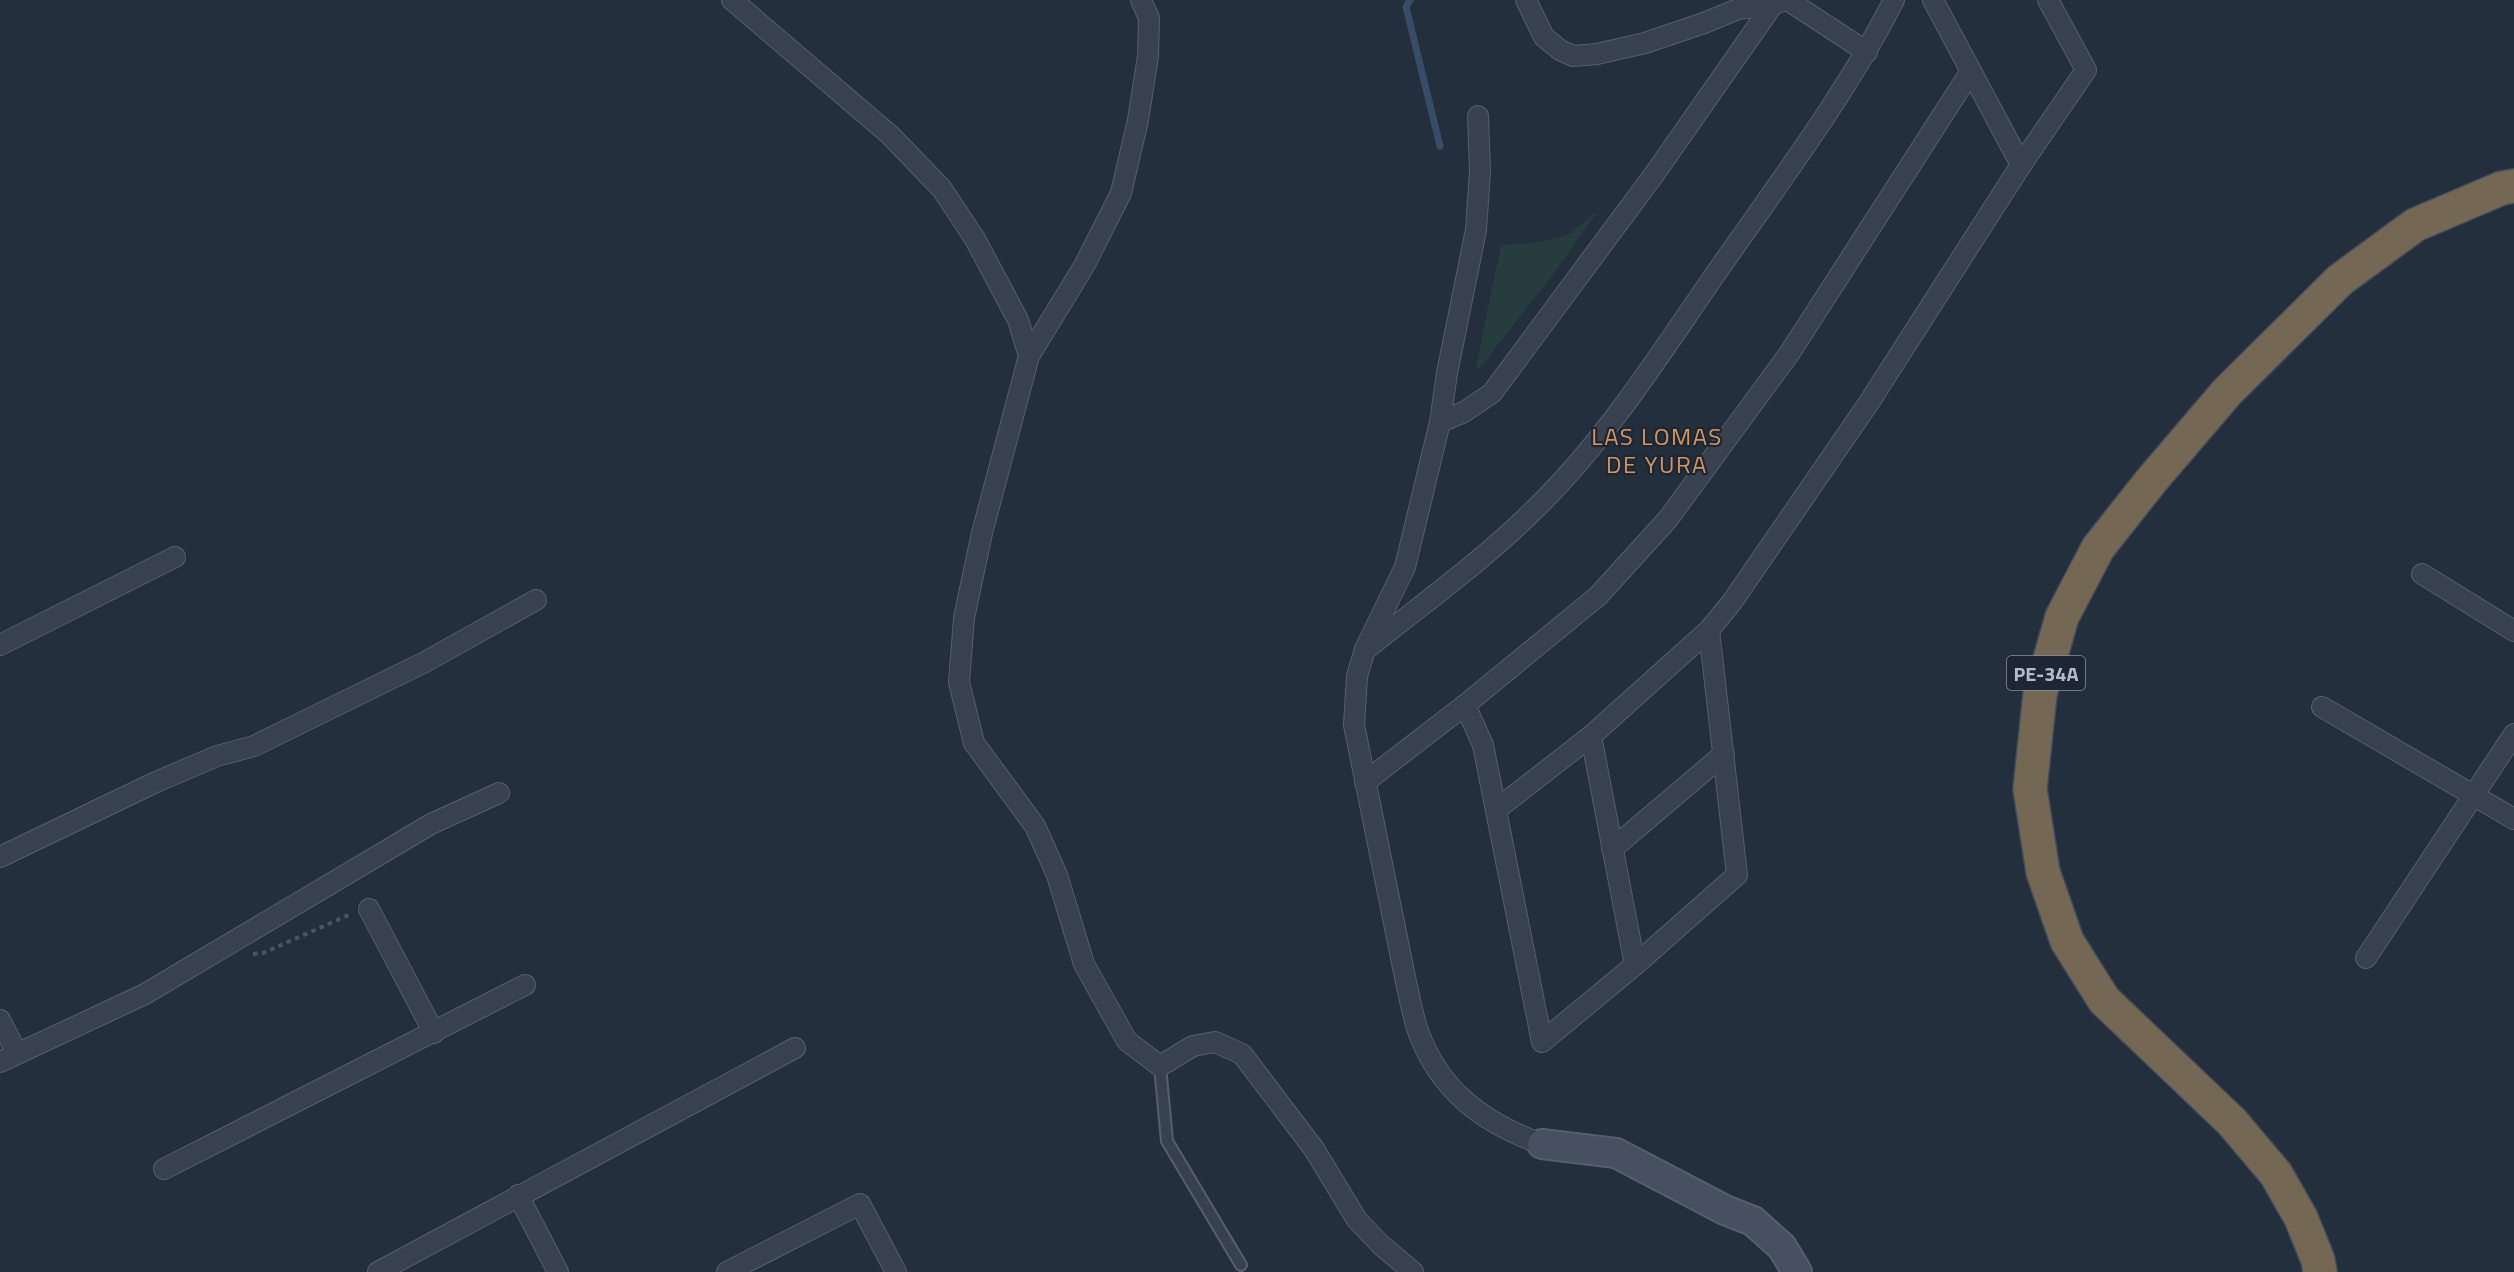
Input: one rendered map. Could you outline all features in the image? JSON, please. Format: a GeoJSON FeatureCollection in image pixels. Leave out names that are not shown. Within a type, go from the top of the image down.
{"type":"FeatureCollection","features":[{"type":"Feature","properties":{"kind":"highway","name":"PE-34A"},"geometry":{"type":"LineString","coordinates":[[2320,1272],[2318,1260],[2301,1218],[2276,1174],[2232,1122],[2104,1000],[2067,941],[2043,872],[2030,789],[2040,694],[2062,617],[2098,548],[2151,481],[2227,392],[2340,280],[2415,225],[2502,188],[2514,186]]}},
{"type":"Feature","properties":{"kind":"street"},"geometry":{"type":"LineString","coordinates":[[732,0],[890,135],[942,189],[962,217],[1005,293],[1018,321],[1029,356]]}},
{"type":"Feature","properties":{"kind":"street"},"geometry":{"type":"LineString","coordinates":[[1141,0],[1149,18],[1148,56],[1138,120],[1120,193],[1084,266],[1029,356],[982,533],[964,618],[959,682],[974,743],[1035,826],[1057,875],[1084,964],[1127,1041],[1160,1066],[1193,1046],[1215,1042],[1242,1054],[1314,1149],[1357,1220],[1381,1245],[1413,1272]]}},
{"type":"Feature","properties":{"kind":"street"},"geometry":{"type":"LineString","coordinates":[[1526,0],[1544,37],[1560,50],[1573,56],[1598,54],[1645,42],[1704,23],[1737,9],[1782,1],[1789,2],[1867,52]]}},
{"type":"Feature","properties":{"kind":"street"},"geometry":{"type":"LineString","coordinates":[[1365,649],[1444,587],[1536,508],[1583,458],[1622,409],[1771,195],[1867,52],[1894,0]]}},
{"type":"Feature","properties":{"kind":"street"},"geometry":{"type":"LineString","coordinates":[[1933,0],[2020,165]]}},
{"type":"Feature","properties":{"kind":"street"},"geometry":{"type":"LineString","coordinates":[[1497,809],[1591,736],[1709,630],[1764,558],[1868,404],[2020,165],[2086,70],[2048,0]]}},
{"type":"Feature","properties":{"kind":"street"},"geometry":{"type":"LineString","coordinates":[[1440,422],[1464,412],[1492,393],[1653,176],[1774,2]]}},
{"type":"Feature","properties":{"kind":"street"},"geometry":{"type":"LineString","coordinates":[[1365,782],[1466,705],[1598,596],[1668,519],[1789,354],[1971,71]]}},
{"type":"Feature","properties":{"kind":"street"},"geometry":{"type":"LineString","coordinates":[[1478,116],[1480,171],[1476,230],[1447,373],[1440,422],[1405,567],[1365,649],[1357,676],[1354,725],[1417,1027],[1427,1051],[1455,1093],[1508,1132],[1542,1144],[1616,1153],[1725,1210],[1753,1221],[1781,1259],[1797,1272]]}},
{"type":"Feature","properties":{"kind":"street"},"geometry":{"type":"LineString","coordinates":[[0,645],[175,557]]}},
{"type":"Feature","properties":{"kind":"street"},"geometry":{"type":"LineString","coordinates":[[2422,574],[2514,631]]}},
{"type":"Feature","properties":{"kind":"street"},"geometry":{"type":"LineString","coordinates":[[0,857],[156,782],[217,756],[254,746],[425,663],[536,600]]}},
{"type":"Feature","properties":{"kind":"street"},"geometry":{"type":"LineString","coordinates":[[1466,705],[1483,745],[1542,1042],[1635,965],[1737,875],[1709,630]]}},
{"type":"Feature","properties":{"kind":"street"},"geometry":{"type":"LineString","coordinates":[[2322,707],[2514,819]]}},
{"type":"Feature","properties":{"kind":"street"},"geometry":{"type":"LineString","coordinates":[[2366,958],[2514,734]]}},
{"type":"Feature","properties":{"kind":"street"},"geometry":{"type":"LineString","coordinates":[[1591,736],[1635,965]]}},
{"type":"Feature","properties":{"kind":"street"},"geometry":{"type":"LineString","coordinates":[[1612,849],[1724,754]]}},
{"type":"Feature","properties":{"kind":"street"},"geometry":{"type":"LineString","coordinates":[[0,1020],[9,1057],[145,994],[431,824],[499,793]]}},
{"type":"Feature","properties":{"kind":"street"},"geometry":{"type":"LineString","coordinates":[[369,909],[434,1033]]}},
{"type":"Feature","properties":{"kind":"street"},"geometry":{"type":"LineString","coordinates":[[164,1169],[525,985]]}},
{"type":"Feature","properties":{"kind":"street"},"geometry":{"type":"LineString","coordinates":[[378,1272],[795,1048]]}},
{"type":"Feature","properties":{"kind":"street"},"geometry":{"type":"LineString","coordinates":[[518,1195],[558,1272]]}},
{"type":"Feature","properties":{"kind":"street"},"geometry":{"type":"LineString","coordinates":[[727,1272],[860,1204],[896,1272]]}},
{"type":"Feature","properties":{"kind":"lane"},"geometry":{"type":"LineString","coordinates":[[1160,1066],[1167,1142],[1241,1265]]}},
{"type":"Feature","properties":{"kind":"path"},"geometry":{"type":"LineString","coordinates":[[226,947],[250,955],[262,952],[337,919],[369,909]]}},
{"type":"Feature","properties":{"kind":"green space"},"geometry":{"type":"Polygon","coordinates":[[[1598,211],[1554,273],[1479,369],[1476,366],[1501,245],[1532,243],[1566,236],[1598,211]]]}},
{"type":"Feature","properties":{"kind":"waterway"},"geometry":{"type":"LineString","coordinates":[[1410,0],[1406,7],[1440,146]]}},
{"type":"Feature","properties":{"kind":"district","name":"LAS LOMAS DE YURA"},"geometry":{"type":"Point","coordinates":[1657,450]}}]}
